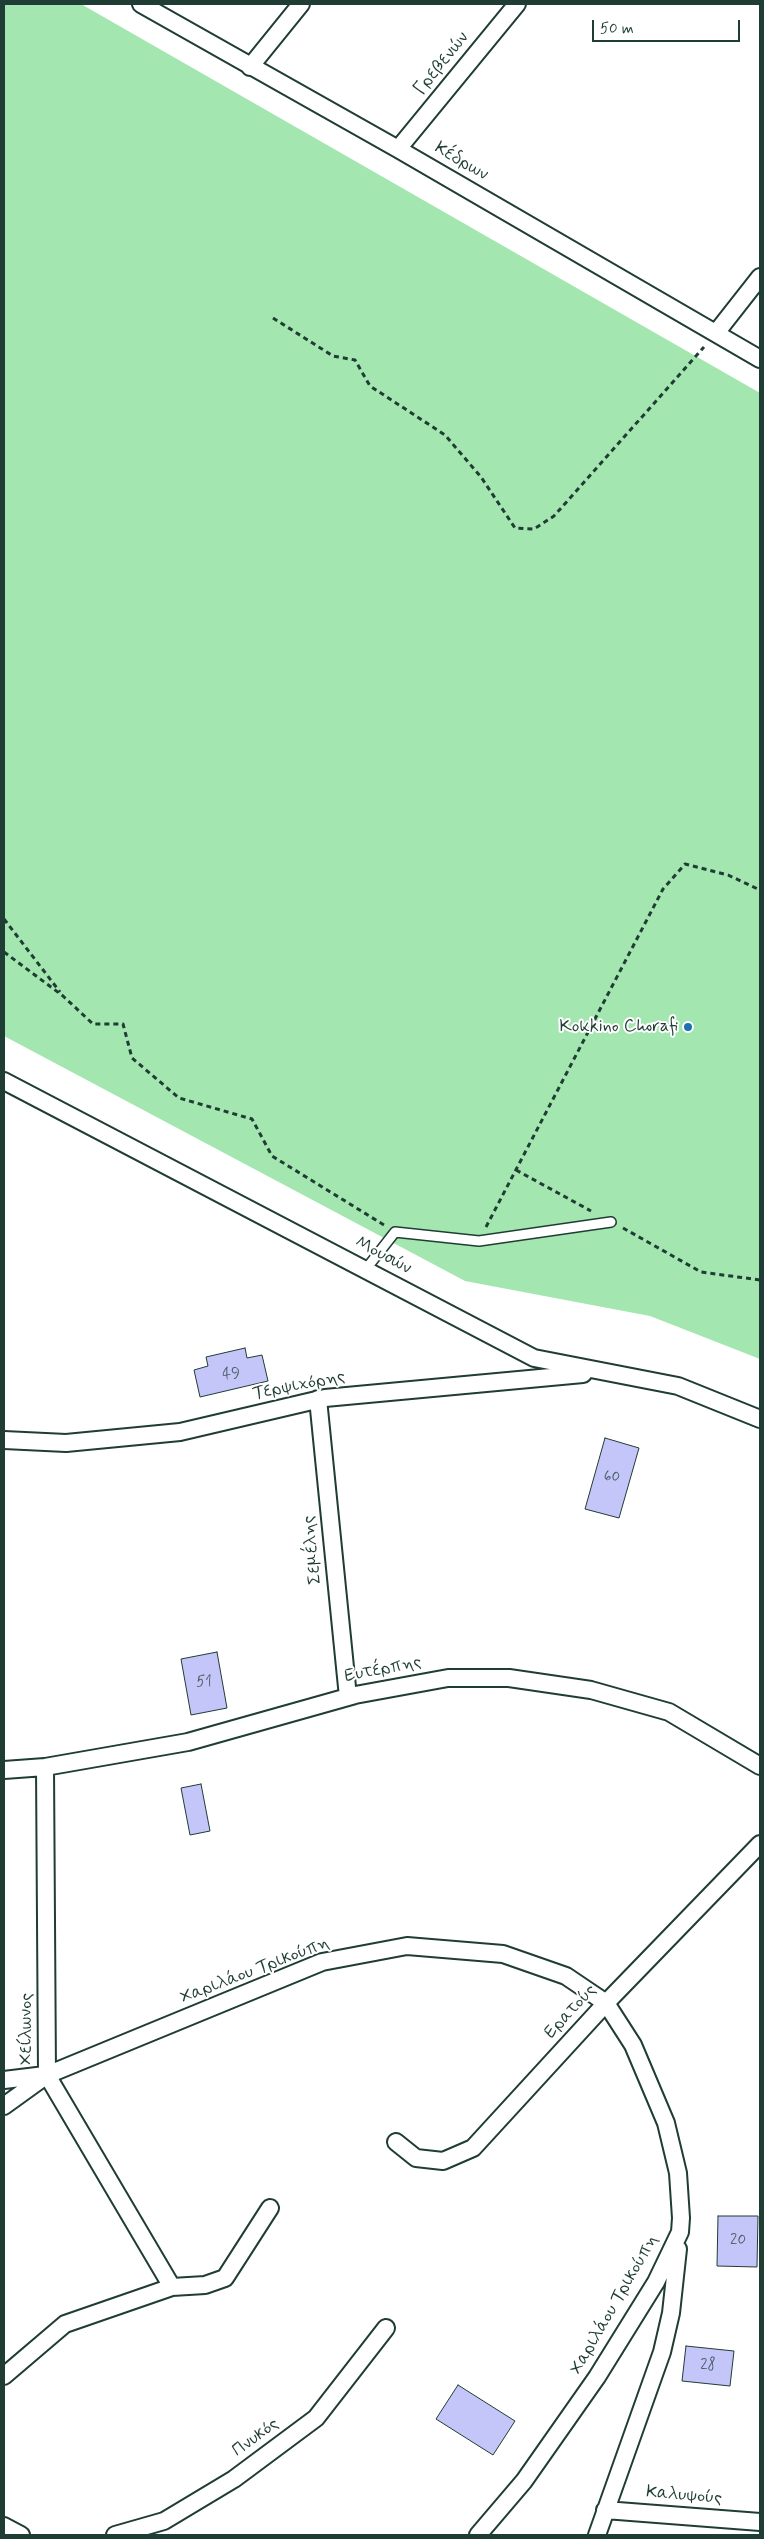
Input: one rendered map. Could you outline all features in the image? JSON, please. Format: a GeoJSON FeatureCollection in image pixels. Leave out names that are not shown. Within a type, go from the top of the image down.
{"type":"FeatureCollection","features":[{"type":"Feature","properties":{"kind":"street","name":"Κέδρων"},"geometry":{"type":"LineString","coordinates":[[140,4],[398,149],[760,359]]}},
{"type":"Feature","properties":{"kind":"street"},"geometry":{"type":"LineString","coordinates":[[250,67],[301,4]]}},
{"type":"Feature","properties":{"kind":"street","name":"Γρεβενών"},"geometry":{"type":"LineString","coordinates":[[398,149],[517,4]]}},
{"type":"Feature","properties":{"kind":"street"},"geometry":{"type":"LineString","coordinates":[[716,333],[760,277]]}},
{"type":"Feature","properties":{"kind":"street","name":"Μουσών"},"geometry":{"type":"LineString","coordinates":[[4,1081],[534,1358],[603,1373],[678,1386],[760,1418]]}},
{"type":"Feature","properties":{"kind":"street"},"geometry":{"type":"LineString","coordinates":[[528,1378],[534,1358]]}},
{"type":"Feature","properties":{"kind":"street","name":"Τερψιχόρης"},"geometry":{"type":"LineString","coordinates":[[4,1440],[66,1443],[180,1432],[318,1399],[528,1378],[603,1373]]}},
{"type":"Feature","properties":{"kind":"street","name":"Σεμέλης"},"geometry":{"type":"LineString","coordinates":[[318,1399],[348,1697]]}},
{"type":"Feature","properties":{"kind":"street","name":"Ευτέρπης"},"geometry":{"type":"LineString","coordinates":[[4,1770],[45,1767],[188,1742],[348,1697],[448,1678],[510,1678],[591,1690],[669,1712],[760,1766]]}},
{"type":"Feature","properties":{"kind":"street","name":"Χείλωνος"},"geometry":{"type":"LineString","coordinates":[[45,1767],[47,2075],[172,2287]]}},
{"type":"Feature","properties":{"kind":"street","name":"Ερατούς"},"geometry":{"type":"LineString","coordinates":[[396,2142],[416,2158],[444,2161],[473,2148],[606,2003],[760,1844]]}},
{"type":"Feature","properties":{"kind":"street","name":"Χαριλάου Τρικούπη"},"geometry":{"type":"LineString","coordinates":[[4,2106],[47,2075],[322,1962],[407,1946],[503,1954],[566,1976],[606,2003],[633,2045],[666,2122],[678,2173],[682,2218],[680,2232],[667,2263],[598,2378],[524,2481],[478,2535]]}},
{"type":"Feature","properties":{"kind":"street"},"geometry":{"type":"LineString","coordinates":[[4,2080],[47,2075]]}},
{"type":"Feature","properties":{"kind":"street"},"geometry":{"type":"LineString","coordinates":[[4,2376],[65,2324],[172,2287],[205,2286],[225,2278],[270,2208]]}},
{"type":"Feature","properties":{"kind":"street"},"geometry":{"type":"LineString","coordinates":[[597,2535],[662,2352],[671,2313],[680,2232]]}},
{"type":"Feature","properties":{"kind":"street","name":"Πνυκός"},"geometry":{"type":"LineString","coordinates":[[115,2535],[164,2521],[234,2479],[316,2418],[386,2328]]}},
{"type":"Feature","properties":{"kind":"street","name":"Καλυψούς"},"geometry":{"type":"LineString","coordinates":[[605,2510],[760,2522]]}},
{"type":"Feature","properties":{"kind":"street"},"geometry":{"type":"LineString","coordinates":[[4,2526],[21,2535]]}},
{"type":"Feature","properties":{"kind":"lane"},"geometry":{"type":"LineString","coordinates":[[366,1270],[395,1232],[479,1241],[611,1222]]}},
{"type":"Feature","properties":{"kind":"path"},"geometry":{"type":"LineString","coordinates":[[273,318],[333,356],[355,360],[370,386],[445,435],[481,477],[515,528],[534,529],[554,516],[716,333]]}},
{"type":"Feature","properties":{"kind":"path"},"geometry":{"type":"LineString","coordinates":[[479,1241],[663,889],[685,864],[728,875],[760,890]]}},
{"type":"Feature","properties":{"kind":"path"},"geometry":{"type":"LineString","coordinates":[[4,919],[63,996]]}},
{"type":"Feature","properties":{"kind":"path"},"geometry":{"type":"LineString","coordinates":[[4,952],[63,996],[93,1024],[123,1024],[132,1058],[179,1098],[252,1119],[272,1156],[395,1232]]}},
{"type":"Feature","properties":{"kind":"path"},"geometry":{"type":"LineString","coordinates":[[516,1170],[701,1272],[760,1280]]}},
{"type":"Feature","properties":{"kind":"green space"},"geometry":{"type":"Polygon","coordinates":[[[4,4],[81,4],[760,393],[760,1359],[650,1316],[465,1281],[4,1036],[4,4]]]}},
{"type":"Feature","properties":{"kind":"building"},"geometry":{"type":"Polygon","coordinates":[[[245,1348],[247,1358],[262,1355],[268,1381],[200,1397],[194,1370],[208,1366],[206,1357],[245,1348]]]}},
{"type":"Feature","properties":{"kind":"building"},"geometry":{"type":"Polygon","coordinates":[[[605,1438],[639,1448],[619,1518],[585,1509],[605,1438]]]}},
{"type":"Feature","properties":{"kind":"building"},"geometry":{"type":"Polygon","coordinates":[[[217,1652],[227,1708],[191,1715],[181,1659],[217,1652]]]}},
{"type":"Feature","properties":{"kind":"building"},"geometry":{"type":"Polygon","coordinates":[[[201,1784],[210,1831],[190,1835],[181,1788],[201,1784]]]}},
{"type":"Feature","properties":{"kind":"building"},"geometry":{"type":"Polygon","coordinates":[[[718,2216],[758,2216],[757,2267],[717,2266],[718,2216]]]}},
{"type":"Feature","properties":{"kind":"building"},"geometry":{"type":"Polygon","coordinates":[[[686,2346],[734,2351],[730,2386],[682,2381],[686,2346]]]}},
{"type":"Feature","properties":{"kind":"building"},"geometry":{"type":"Polygon","coordinates":[[[458,2385],[515,2421],[493,2455],[436,2419],[458,2385]]]}},
{"type":"Feature","properties":{"kind":"place","name":"Kokkino Chorafi"},"geometry":{"type":"Point","coordinates":[688,1027]}}]}
